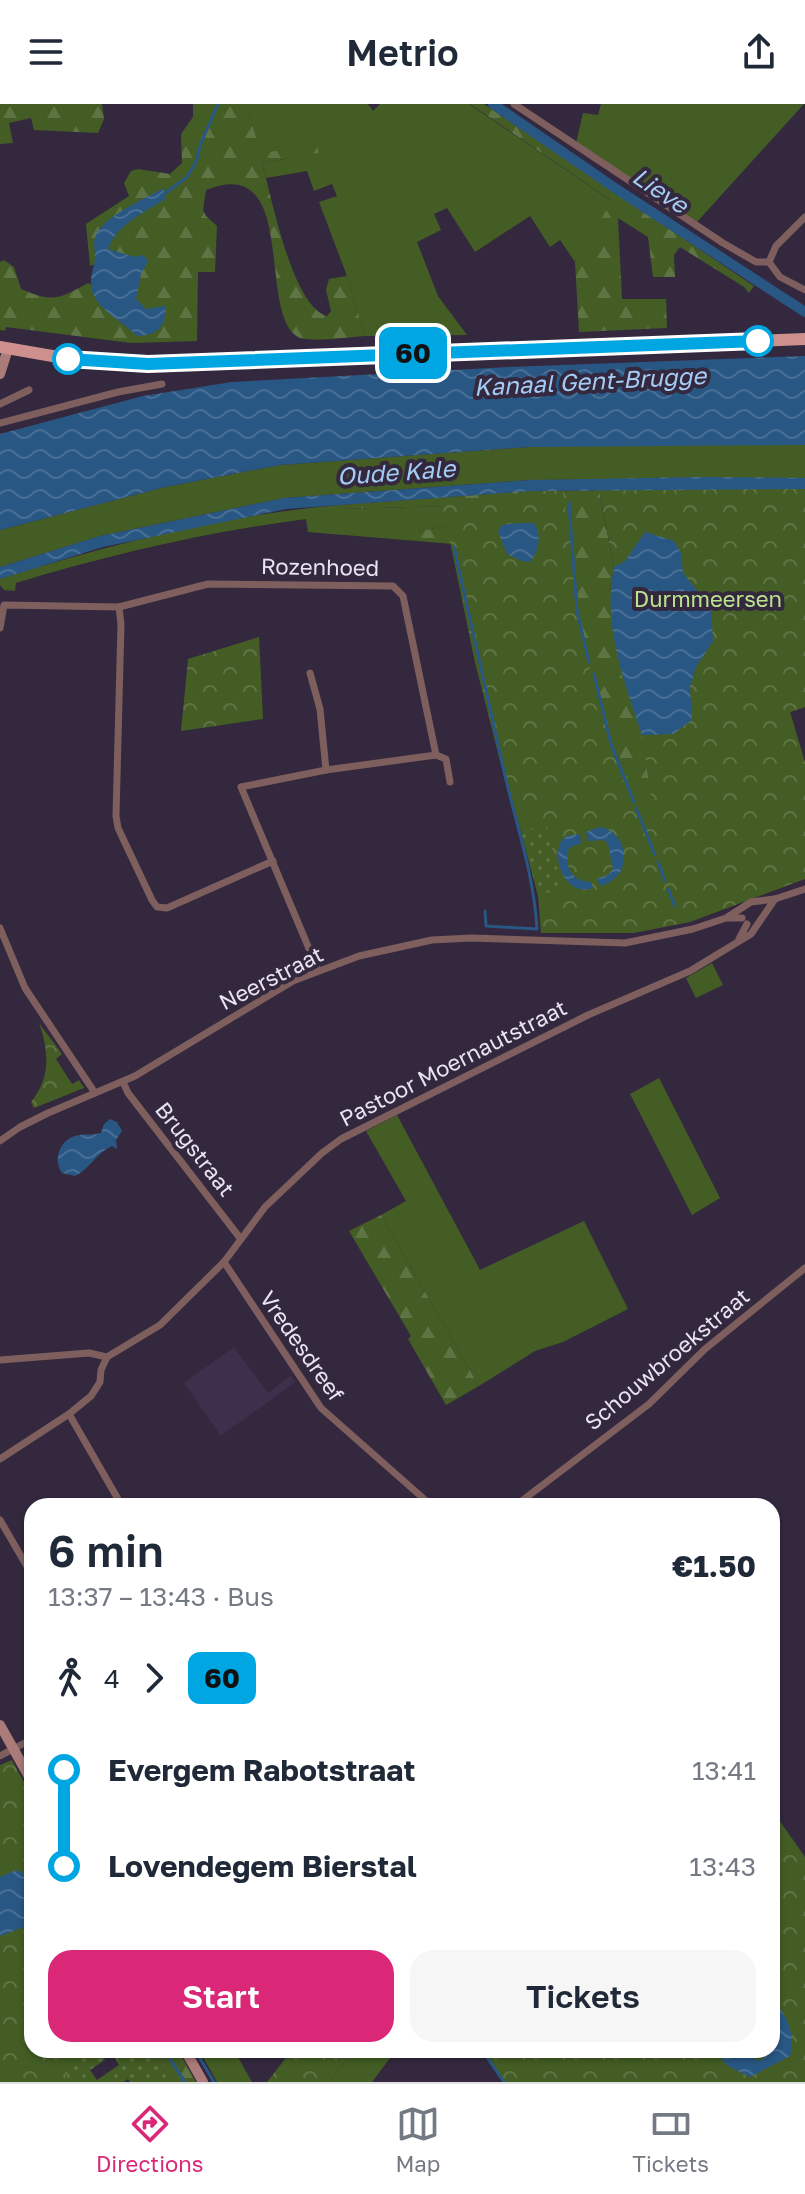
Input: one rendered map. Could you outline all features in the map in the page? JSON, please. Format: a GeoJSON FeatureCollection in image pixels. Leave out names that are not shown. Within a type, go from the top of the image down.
{"type":"FeatureCollection","features":[{"type":"Feature","properties":{"kind":"main road"},"geometry":{"type":"LineString","coordinates":[[4,348],[87,362],[148,364],[805,339]]}},
{"type":"Feature","properties":{"kind":"street"},"geometry":{"type":"LineString","coordinates":[[514,104],[723,243],[756,262],[769,262]]}},
{"type":"Feature","properties":{"kind":"street"},"geometry":{"type":"LineString","coordinates":[[769,262],[776,246],[805,217]]}},
{"type":"Feature","properties":{"kind":"street"},"geometry":{"type":"LineString","coordinates":[[769,262],[780,277],[805,290]]}},
{"type":"Feature","properties":{"kind":"street"},"geometry":{"type":"LineString","coordinates":[[0,374],[4,348]]}},
{"type":"Feature","properties":{"kind":"street"},"geometry":{"type":"LineString","coordinates":[[0,423],[118,392],[162,384]]}},
{"type":"Feature","properties":{"kind":"street"},"geometry":{"type":"LineString","coordinates":[[0,404],[29,390]]}},
{"type":"Feature","properties":{"kind":"street","name":"Rozenhoed"},"geometry":{"type":"LineString","coordinates":[[0,628],[4,605],[119,607],[208,584],[393,586],[403,596],[436,755],[446,759],[450,782]]}},
{"type":"Feature","properties":{"kind":"street"},"geometry":{"type":"LineString","coordinates":[[119,607],[121,654],[116,816],[124,842],[152,900],[157,907],[178,905],[273,861]]}},
{"type":"Feature","properties":{"kind":"street"},"geometry":{"type":"LineString","coordinates":[[310,673],[320,709],[326,770]]}},
{"type":"Feature","properties":{"kind":"street"},"geometry":{"type":"LineString","coordinates":[[318,970],[241,787],[326,770],[436,755]]}},
{"type":"Feature","properties":{"kind":"street","name":"Neerstraat"},"geometry":{"type":"LineString","coordinates":[[0,1141],[20,1127],[123,1082],[267,995],[318,970],[359,956],[432,940],[471,938],[625,943],[672,935],[726,918],[743,917],[751,902],[775,899],[805,889]]}},
{"type":"Feature","properties":{"kind":"street"},"geometry":{"type":"LineString","coordinates":[[743,917],[758,924],[775,899]]}},
{"type":"Feature","properties":{"kind":"street"},"geometry":{"type":"LineString","coordinates":[[759,902],[765,912]]}},
{"type":"Feature","properties":{"kind":"street","name":"Pastoor Moernautstraat"},"geometry":{"type":"LineString","coordinates":[[734,946],[743,917]]}},
{"type":"Feature","properties":{"kind":"street","name":"Pastoor Moernautstraat"},"geometry":{"type":"LineString","coordinates":[[107,1357],[160,1325],[224,1262],[265,1207],[341,1139],[588,1015],[690,971],[734,946],[751,934],[758,924]]}},
{"type":"Feature","properties":{"kind":"street"},"geometry":{"type":"LineString","coordinates":[[0,928],[25,988],[95,1093]]}},
{"type":"Feature","properties":{"kind":"street","name":"Brugstraat"},"geometry":{"type":"LineString","coordinates":[[123,1082],[128,1093],[240,1238]]}},
{"type":"Feature","properties":{"kind":"street","name":"Vredesdreef"},"geometry":{"type":"LineString","coordinates":[[224,1262],[321,1408],[423,1498]]}},
{"type":"Feature","properties":{"kind":"street","name":"Schouwbroekstraat"},"geometry":{"type":"LineString","coordinates":[[526,1498],[649,1404],[705,1349],[805,1268]]}},
{"type":"Feature","properties":{"kind":"street"},"geometry":{"type":"LineString","coordinates":[[0,1360],[89,1353],[107,1357],[96,1390],[69,1414],[0,1459]]}},
{"type":"Feature","properties":{"kind":"street"},"geometry":{"type":"LineString","coordinates":[[69,1414],[117,1498]]}},
{"type":"Feature","properties":{"kind":"street"},"geometry":{"type":"LineString","coordinates":[[0,1520],[24,1561]]}},
{"type":"Feature","properties":{"kind":"street"},"geometry":{"type":"LineString","coordinates":[[0,1725],[24,1767]]}},
{"type":"Feature","properties":{"kind":"street"},"geometry":{"type":"LineString","coordinates":[[0,1756],[24,1743]]}},
{"type":"Feature","properties":{"kind":"street"},"geometry":{"type":"LineString","coordinates":[[190,2058],[203,2082]]}},
{"type":"Feature","properties":{"kind":"shaded area"},"geometry":{"type":"Polygon","coordinates":[[[234,1347],[268,1393],[291,1375],[295,1382],[221,1436],[184,1383],[234,1347]]]}},
{"type":"Feature","properties":{"kind":"green space"},"geometry":{"type":"Polygon","coordinates":[[[0,104],[102,104],[104,119],[98,133],[34,130],[31,118],[9,123],[13,143],[0,144],[0,104]]]}},
{"type":"Feature","properties":{"kind":"green space"},"geometry":{"type":"Polygon","coordinates":[[[193,104],[249,104],[261,153],[317,146],[319,153],[262,163],[285,249],[303,293],[315,308],[327,316],[331,311],[326,290],[329,279],[347,276],[365,336],[320,340],[298,337],[286,322],[279,299],[272,240],[265,213],[254,194],[235,184],[206,190],[203,210],[217,226],[215,272],[198,272],[197,341],[131,343],[6,327],[5,331],[0,330],[0,262],[4,260],[14,267],[21,289],[41,296],[62,296],[88,283],[94,286],[104,261],[90,266],[86,224],[129,196],[124,183],[131,171],[138,169],[170,174],[182,163],[181,134],[193,117],[193,104]]]}},
{"type":"Feature","properties":{"kind":"green space"},"geometry":{"type":"Polygon","coordinates":[[[249,104],[368,104],[373,111],[380,104],[469,104],[613,202],[575,262],[560,240],[550,247],[530,216],[475,252],[447,208],[434,214],[441,230],[417,242],[438,296],[467,335],[365,336],[347,276],[319,202],[337,196],[332,184],[314,191],[307,171],[266,178],[262,163],[318,153],[261,154],[249,104]]]}},
{"type":"Feature","properties":{"kind":"green space"},"geometry":{"type":"Polygon","coordinates":[[[470,104],[484,104],[754,286],[749,293],[680,247],[674,255],[675,277],[653,277],[648,237],[618,218],[622,299],[666,299],[667,328],[579,332],[575,262],[612,201],[470,104]]]}},
{"type":"Feature","properties":{"kind":"green space"},"geometry":{"type":"Polygon","coordinates":[[[601,104],[804,104],[697,222],[576,143],[583,113],[598,115],[601,104]]]}},
{"type":"Feature","properties":{"kind":"green space"},"geometry":{"type":"Polygon","coordinates":[[[805,445],[805,478],[530,480],[284,498],[100,536],[0,567],[0,530],[165,487],[280,465],[529,447],[805,445]]]}},
{"type":"Feature","properties":{"kind":"green space"},"geometry":{"type":"Polygon","coordinates":[[[805,489],[600,496],[614,567],[609,591],[805,707],[790,712],[805,763],[635,804],[511,804],[475,662],[452,544],[417,541],[417,532],[448,525],[447,506],[340,509],[339,505],[530,491],[805,489]]]}},
{"type":"Feature","properties":{"kind":"green space","name":"Durmmeersen"},"geometry":{"type":"Polygon","coordinates":[[[805,489],[805,707],[790,712],[805,763],[805,879],[690,922],[634,933],[541,933],[538,895],[475,662],[442,503],[530,491],[563,491],[587,660],[636,803],[651,798],[642,735],[618,665],[609,591],[614,567],[599,490],[805,489]]]}},
{"type":"Feature","properties":{"kind":"green space"},"geometry":{"type":"Polygon","coordinates":[[[339,505],[340,509],[447,506],[448,525],[417,532],[417,541],[308,532],[306,519],[232,530],[124,553],[16,583],[15,591],[4,590],[0,585],[0,579],[9,576],[172,532],[255,516],[339,505]]]}},
{"type":"Feature","properties":{"kind":"green space"},"geometry":{"type":"Polygon","coordinates":[[[259,637],[263,719],[181,731],[188,659],[259,637]]]}},
{"type":"Feature","properties":{"kind":"green space"},"geometry":{"type":"Polygon","coordinates":[[[547,827],[562,888],[538,896],[521,830],[547,827]]]}},
{"type":"Feature","properties":{"kind":"green space"},"geometry":{"type":"Polygon","coordinates":[[[712,963],[723,985],[696,998],[686,978],[712,963]]]}},
{"type":"Feature","properties":{"kind":"green space"},"geometry":{"type":"Polygon","coordinates":[[[39,1023],[62,1054],[56,1059],[72,1084],[79,1080],[84,1088],[34,1108],[31,1102],[42,1083],[46,1064],[39,1023]]]}},
{"type":"Feature","properties":{"kind":"green space"},"geometry":{"type":"Polygon","coordinates":[[[659,1078],[720,1198],[692,1215],[630,1094],[659,1078]]]}},
{"type":"Feature","properties":{"kind":"green space"},"geometry":{"type":"Polygon","coordinates":[[[397,1115],[480,1270],[584,1221],[628,1309],[563,1342],[535,1351],[479,1386],[381,1215],[406,1201],[366,1131],[397,1115]]]}},
{"type":"Feature","properties":{"kind":"green space"},"geometry":{"type":"Polygon","coordinates":[[[381,1215],[479,1386],[446,1405],[408,1339],[411,1336],[349,1231],[381,1215]]]}},
{"type":"Feature","properties":{"kind":"green space"},"geometry":{"type":"Polygon","coordinates":[[[12,1760],[24,1782],[24,2058],[97,2058],[70,2082],[0,2082],[0,1765],[12,1760]]]}},
{"type":"Feature","properties":{"kind":"green space"},"geometry":{"type":"Polygon","coordinates":[[[780,1821],[805,1857],[805,2082],[504,2082],[489,2058],[780,2058],[780,1821]]]}},
{"type":"Feature","properties":{"kind":"green space"},"geometry":{"type":"Polygon","coordinates":[[[72,2058],[104,2058],[90,2070],[97,2080],[119,2065],[115,2058],[155,2058],[172,2082],[130,2082],[128,2079],[123,2082],[65,2082],[72,2058]]]}},
{"type":"Feature","properties":{"kind":"green space"},"geometry":{"type":"Polygon","coordinates":[[[155,2058],[182,2058],[196,2082],[172,2082],[155,2058]]]}},
{"type":"Feature","properties":{"kind":"green space"},"geometry":{"type":"Polygon","coordinates":[[[204,2058],[238,2058],[252,2082],[217,2082],[204,2058]]]}},
{"type":"Feature","properties":{"kind":"green space"},"geometry":{"type":"Polygon","coordinates":[[[286,2058],[347,2058],[329,2082],[267,2082],[286,2058]]]}},
{"type":"Feature","properties":{"kind":"green space"},"geometry":{"type":"Polygon","coordinates":[[[347,2058],[390,2058],[372,2082],[329,2082],[347,2058]]]}},
{"type":"Feature","properties":{"kind":"water"},"geometry":{"type":"Polygon","coordinates":[[[164,188],[165,199],[124,226],[108,249],[135,257],[143,255],[148,261],[141,274],[136,299],[146,309],[165,306],[164,319],[159,328],[150,334],[137,336],[96,300],[91,283],[95,261],[94,240],[99,230],[115,216],[164,188]]]}},
{"type":"Feature","properties":{"kind":"water","name":"Kanaal Gent-Brugge"},"geometry":{"type":"Polygon","coordinates":[[[805,356],[805,445],[529,447],[280,465],[165,487],[0,530],[0,434],[143,396],[232,382],[509,367],[805,356]]]}},
{"type":"Feature","properties":{"kind":"water"},"geometry":{"type":"Polygon","coordinates":[[[805,478],[805,489],[530,491],[286,509],[103,547],[0,579],[0,567],[100,536],[284,498],[530,480],[805,478]]]}},
{"type":"Feature","properties":{"kind":"water"},"geometry":{"type":"Polygon","coordinates":[[[534,523],[538,533],[536,553],[530,562],[507,554],[498,531],[502,525],[534,523]]]}},
{"type":"Feature","properties":{"kind":"water"},"geometry":{"type":"Polygon","coordinates":[[[645,532],[674,541],[681,553],[683,573],[711,608],[713,641],[696,667],[690,687],[692,720],[673,734],[642,735],[622,673],[613,631],[611,588],[614,567],[625,561],[645,532]]]}},
{"type":"Feature","properties":{"kind":"water"},"geometry":{"type":"Polygon","coordinates":[[[600,827],[610,830],[617,837],[624,855],[619,874],[600,886],[597,879],[608,875],[613,869],[608,844],[604,840],[588,841],[586,832],[600,827]]]}},
{"type":"Feature","properties":{"kind":"water"},"geometry":{"type":"Polygon","coordinates":[[[580,834],[581,843],[569,848],[568,867],[578,879],[591,882],[593,888],[584,890],[569,883],[558,858],[561,841],[567,836],[580,834]]]}},
{"type":"Feature","properties":{"kind":"water"},"geometry":{"type":"Polygon","coordinates":[[[110,1119],[117,1122],[122,1131],[116,1140],[117,1149],[112,1146],[106,1149],[75,1176],[62,1173],[58,1162],[61,1146],[78,1135],[101,1133],[110,1119]]]}},
{"type":"Feature","properties":{"kind":"water"},"geometry":{"type":"Polygon","coordinates":[[[16,1870],[24,1874],[24,1927],[0,1936],[0,1877],[16,1870]]]}},
{"type":"Feature","properties":{"kind":"water"},"geometry":{"type":"Polygon","coordinates":[[[780,2008],[792,2039],[790,2056],[750,2077],[728,2066],[721,2058],[752,2058],[759,2061],[780,2058],[780,2008]]]}},
{"type":"Feature","properties":{"kind":"waterway"},"geometry":{"type":"LineString","coordinates":[[161,196],[187,177],[196,162],[218,104]]}},
{"type":"Feature","properties":{"kind":"waterway","name":"Lieve"},"geometry":{"type":"LineString","coordinates":[[493,104],[805,312]]}},
{"type":"Feature","properties":{"kind":"waterway"},"geometry":{"type":"LineString","coordinates":[[569,503],[577,611],[589,662]]}},
{"type":"Feature","properties":{"kind":"waterway"},"geometry":{"type":"LineString","coordinates":[[454,547],[529,872],[537,929],[486,926],[485,911]]}},
{"type":"Feature","properties":{"kind":"waterway"},"geometry":{"type":"LineString","coordinates":[[594,674],[611,744],[634,802]]}},
{"type":"Feature","properties":{"kind":"waterway"},"geometry":{"type":"LineString","coordinates":[[636,808],[655,855]]}},
{"type":"Feature","properties":{"kind":"waterway"},"geometry":{"type":"LineString","coordinates":[[658,862],[665,881]]}},
{"type":"Feature","properties":{"kind":"waterway"},"geometry":{"type":"LineString","coordinates":[[668,889],[675,906]]}},
{"type":"Feature","properties":{"kind":"waterway"},"geometry":{"type":"LineString","coordinates":[[169,2058],[185,2082]]}},
{"type":"Feature","properties":{"kind":"waterway"},"geometry":{"type":"LineString","coordinates":[[200,2058],[214,2082]]}},
{"type":"Feature","properties":{"kind":"waterway"},"geometry":{"type":"LineString","coordinates":[[488,2058],[504,2082]]}},
{"type":"Feature","properties":{"kind":"bus line","name":"60"},"geometry":{"type":"LineString","coordinates":[[68,359],[148,364],[758,341]]}},
{"type":"Feature","properties":{"kind":"water label","name":"Oude Kale"},"geometry":{"type":"Point","coordinates":[396,473]}}]}
